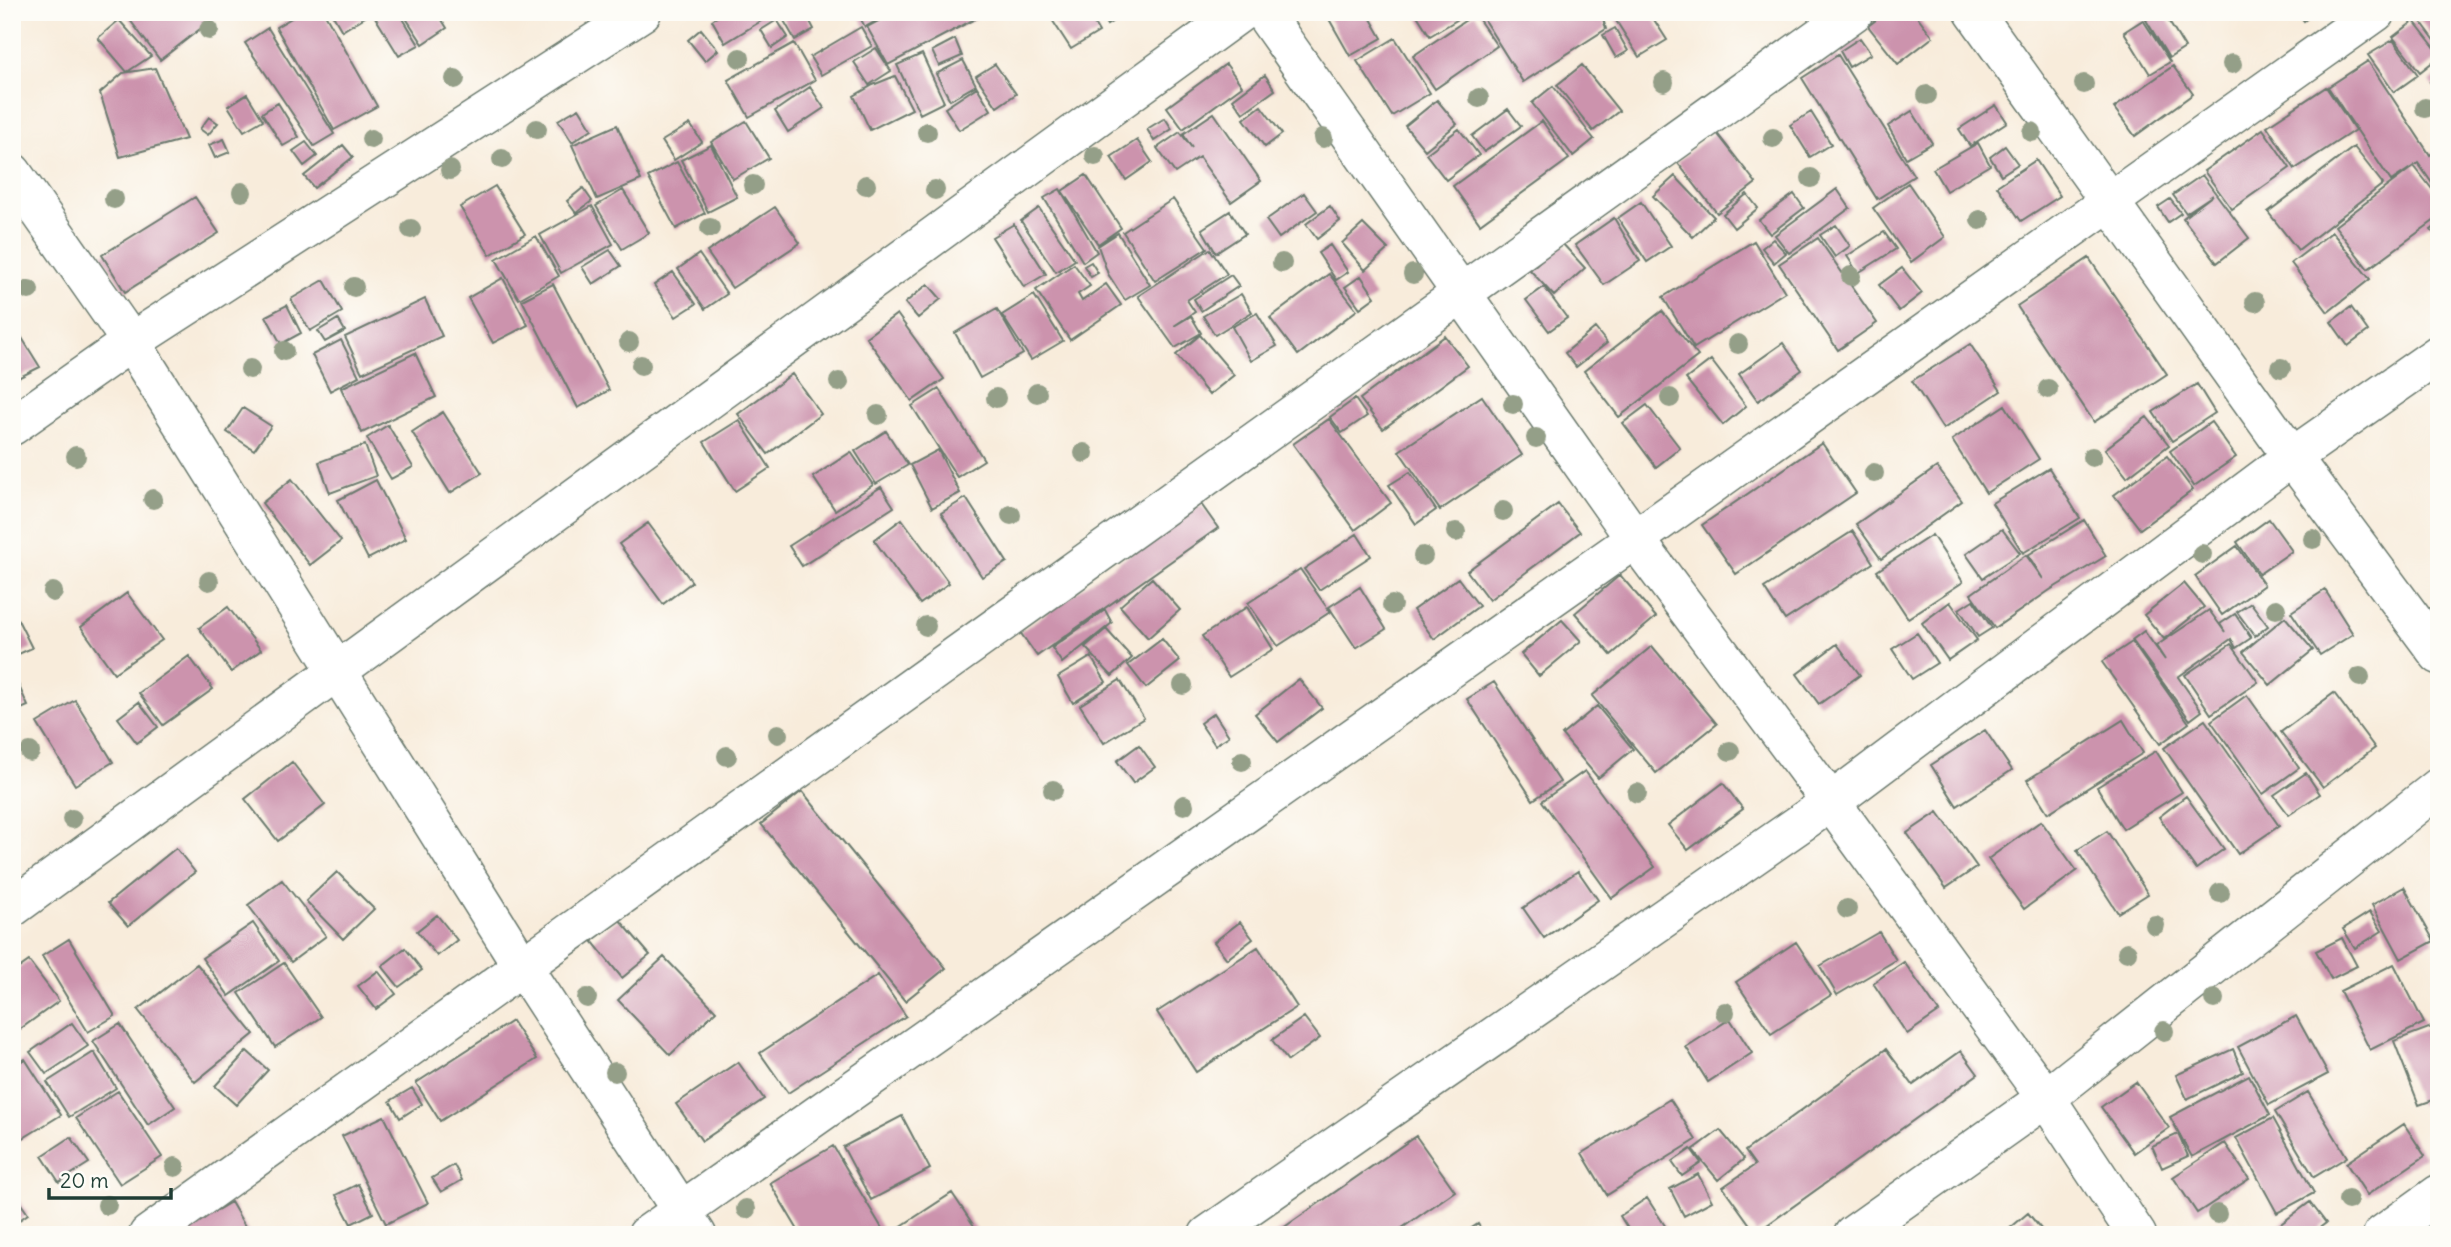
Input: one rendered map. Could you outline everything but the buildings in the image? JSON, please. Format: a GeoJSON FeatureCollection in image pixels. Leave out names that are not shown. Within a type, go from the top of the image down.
{"type":"FeatureCollection","features":[{"type":"Feature","properties":{"kind":"street"},"geometry":{"type":"LineString","coordinates":[[12,426],[131,342],[642,12]]}},
{"type":"Feature","properties":{"kind":"street"},"geometry":{"type":"LineString","coordinates":[[12,908],[1241,12]]}},
{"type":"Feature","properties":{"kind":"street"},"geometry":{"type":"LineString","coordinates":[[1263,12],[1635,539],[1831,802],[2046,1098],[2137,1235]]}},
{"type":"Feature","properties":{"kind":"street"},"geometry":{"type":"LineString","coordinates":[[148,1235],[524,969],[1459,292],[1854,12]]}},
{"type":"Feature","properties":{"kind":"street"},"geometry":{"type":"LineString","coordinates":[[1974,12],[2292,457],[2439,655]]}},
{"type":"Feature","properties":{"kind":"street"},"geometry":{"type":"LineString","coordinates":[[647,1235],[689,1223],[1635,539],[2376,12]]}},
{"type":"Feature","properties":{"kind":"street"},"geometry":{"type":"LineString","coordinates":[[12,173],[131,342],[335,671],[689,1223]]}},
{"type":"Feature","properties":{"kind":"street"},"geometry":{"type":"LineString","coordinates":[[1208,1235],[1831,802],[2292,457],[2439,354]]}},
{"type":"Feature","properties":{"kind":"street"},"geometry":{"type":"LineString","coordinates":[[1853,1235],[2046,1098],[2439,787]]}},
{"type":"Feature","properties":{"kind":"street"},"geometry":{"type":"LineString","coordinates":[[2382,1235],[2439,1194]]}}]}
